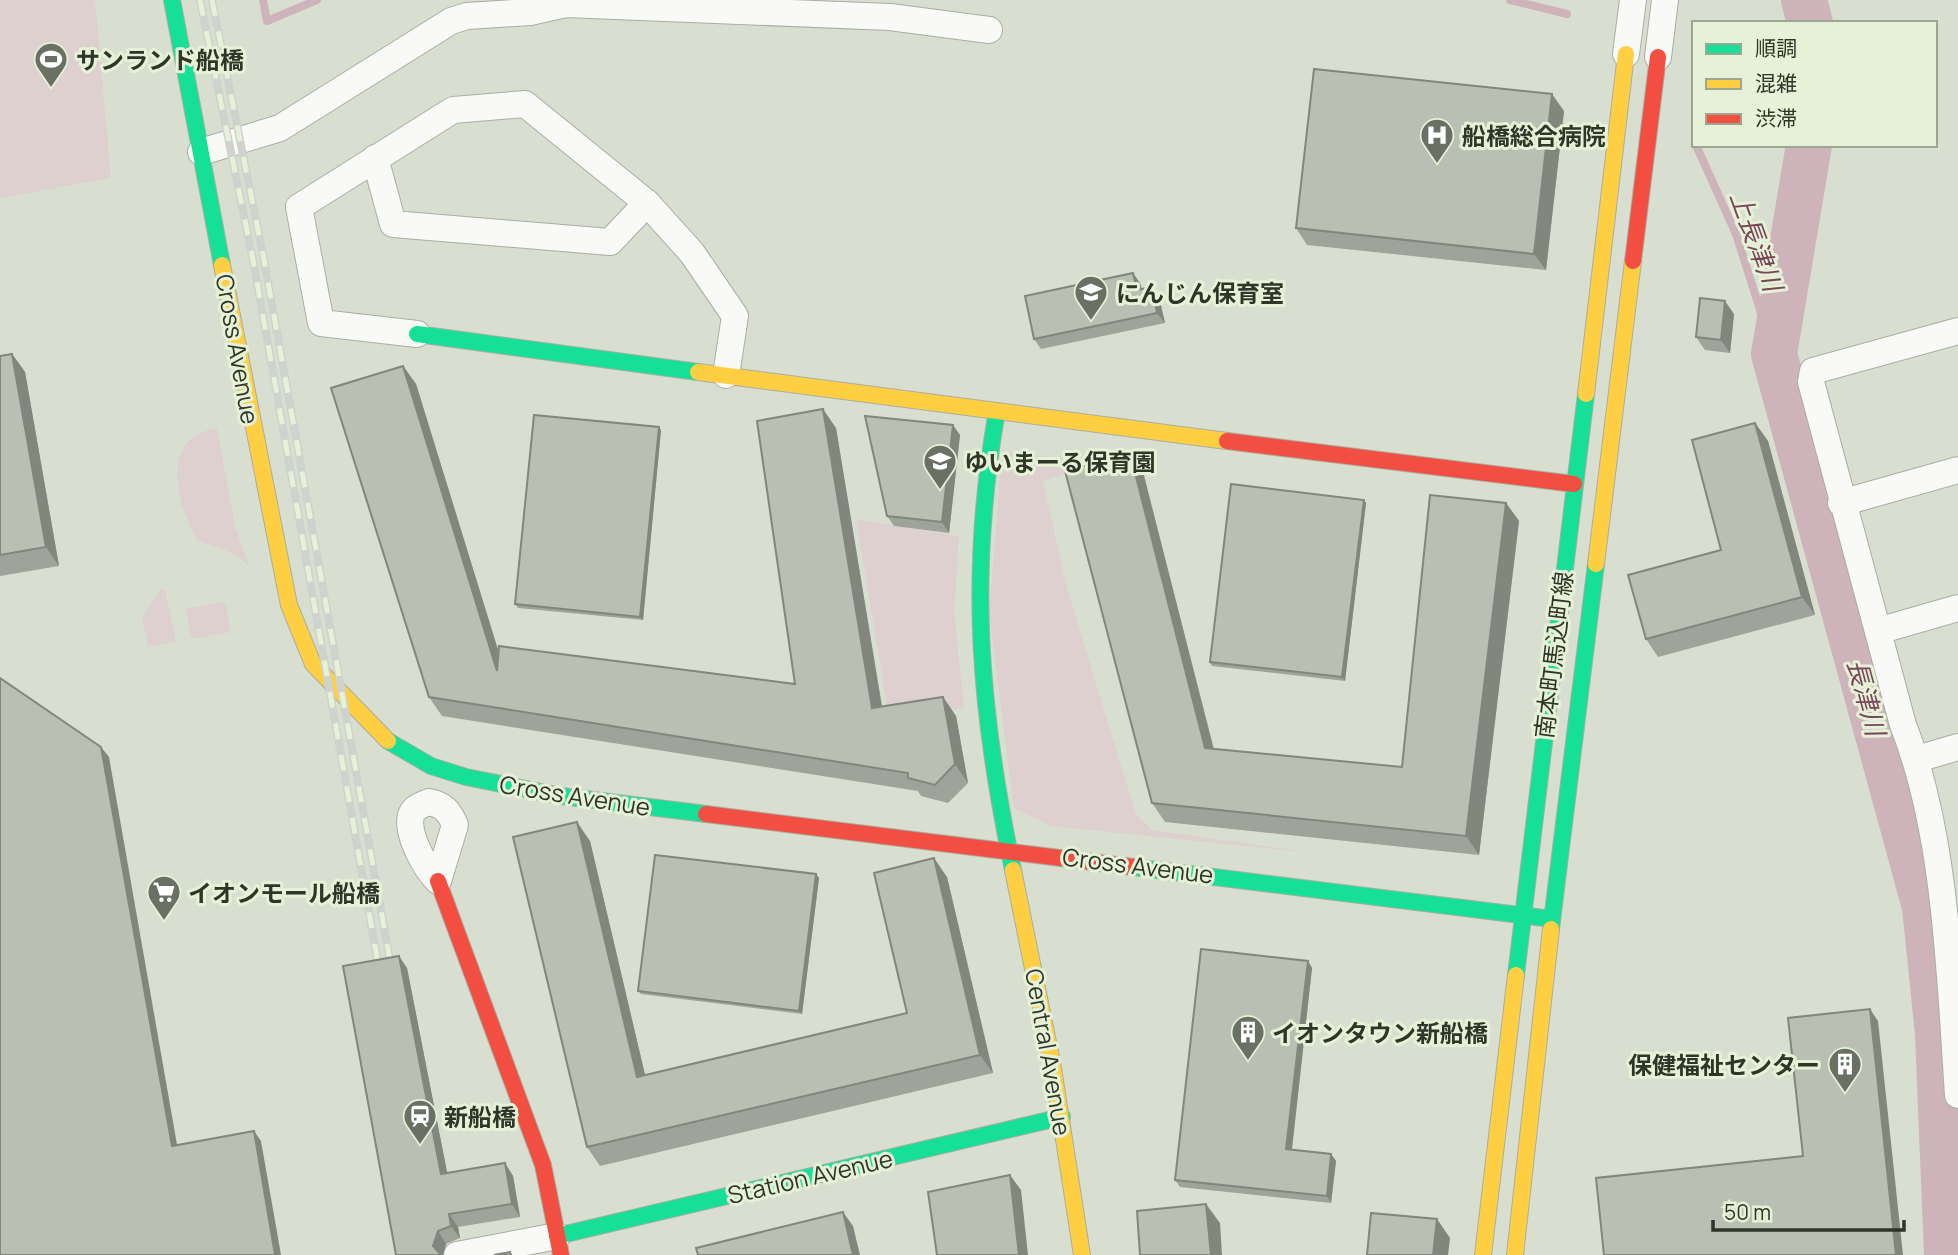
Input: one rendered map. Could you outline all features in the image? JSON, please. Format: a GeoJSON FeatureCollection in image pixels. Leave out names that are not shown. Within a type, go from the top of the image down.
{"type":"FeatureCollection","features":[{"type":"Feature","properties":{"kind":"street","name":"Cross Avenue"},"geometry":{"type":"LineString","coordinates":[[172,0],[251,421],[289,605],[313,664],[380,736],[431,766],[466,777],[561,796],[1552,919]]}},
{"type":"Feature","properties":{"kind":"street"},"geometry":{"type":"LineString","coordinates":[[1626,54],[1633,0]]}},
{"type":"Feature","properties":{"kind":"street"},"geometry":{"type":"LineString","coordinates":[[1658,57],[1665,0]]}},
{"type":"Feature","properties":{"kind":"street"},"geometry":{"type":"LineString","coordinates":[[201,152],[280,128],[451,20],[529,6],[566,4],[890,17],[989,30]]}},
{"type":"Feature","properties":{"kind":"street","name":"南本町馬込町線"},"geometry":{"type":"LineString","coordinates":[[1483,1255],[1626,54]]}},
{"type":"Feature","properties":{"kind":"street","name":"南本町馬込町線"},"geometry":{"type":"LineString","coordinates":[[1515,1255],[1552,919],[1658,57]]}},
{"type":"Feature","properties":{"kind":"street"},"geometry":{"type":"LineString","coordinates":[[726,375],[736,316],[692,253],[648,203],[524,104],[453,110],[299,206],[321,323],[1574,484]]}},
{"type":"Feature","properties":{"kind":"street"},"geometry":{"type":"LineString","coordinates":[[375,158],[393,224],[610,242],[648,203]]}},
{"type":"Feature","properties":{"kind":"street"},"geometry":{"type":"LineString","coordinates":[[1958,331],[1813,371],[1811,382],[1841,503],[1903,724],[1917,759],[1950,887],[1958,1095]]}},
{"type":"Feature","properties":{"kind":"street","name":"Central Avenue"},"geometry":{"type":"LineString","coordinates":[[997,411],[981,534],[978,606],[988,726],[1062,1117],[1082,1255]]}},
{"type":"Feature","properties":{"kind":"street"},"geometry":{"type":"LineString","coordinates":[[1841,503],[1958,470]]}},
{"type":"Feature","properties":{"kind":"street"},"geometry":{"type":"LineString","coordinates":[[1878,631],[1958,608]]}},
{"type":"Feature","properties":{"kind":"street"},"geometry":{"type":"LineString","coordinates":[[1917,759],[1958,747]]}},
{"type":"Feature","properties":{"kind":"street"},"geometry":{"type":"LineString","coordinates":[[438,881],[543,1165],[559,1245],[457,1255]]}},
{"type":"Feature","properties":{"kind":"street","name":"Station Avenue"},"geometry":{"type":"LineString","coordinates":[[559,1245],[1062,1117]]}},
{"type":"Feature","properties":{"kind":"shaded area","name":"サンランド船橋"},"geometry":{"type":"Polygon","coordinates":[[[0,0],[95,0],[111,178],[0,198],[0,0]]]}},
{"type":"Feature","properties":{"kind":"shaded area"},"geometry":{"type":"Polygon","coordinates":[[[217,428],[235,527],[249,566],[235,554],[197,540],[189,525],[179,491],[177,474],[186,444],[199,434],[217,428]]]}},
{"type":"Feature","properties":{"kind":"shaded area"},"geometry":{"type":"Polygon","coordinates":[[[1002,452],[1103,462],[1043,481],[1067,588],[1136,815],[1152,830],[1314,853],[1051,826],[1014,808],[989,614],[1002,452]]]}},
{"type":"Feature","properties":{"kind":"shaded area"},"geometry":{"type":"Polygon","coordinates":[[[856,519],[959,536],[954,612],[964,708],[889,719],[856,519]]]}},
{"type":"Feature","properties":{"kind":"shaded area"},"geometry":{"type":"Polygon","coordinates":[[[161,589],[165,590],[176,642],[148,647],[142,617],[161,589]]]}},
{"type":"Feature","properties":{"kind":"shaded area"},"geometry":{"type":"Polygon","coordinates":[[[225,602],[231,632],[191,639],[186,609],[225,602]]]}},
{"type":"Feature","properties":{"kind":"building"},"geometry":{"type":"Polygon","coordinates":[[[1314,69],[1552,94],[1534,254],[1296,228],[1314,69]]]}},
{"type":"Feature","properties":{"kind":"building"},"geometry":{"type":"Polygon","coordinates":[[[1133,273],[1137,290],[1152,287],[1157,313],[1034,339],[1025,296],[1133,273]]]}},
{"type":"Feature","properties":{"kind":"building"},"geometry":{"type":"Polygon","coordinates":[[[1700,298],[1725,301],[1721,340],[1696,337],[1700,298]]]}},
{"type":"Feature","properties":{"kind":"building"},"geometry":{"type":"Polygon","coordinates":[[[12,354],[46,547],[0,555],[0,356],[12,354]]]}},
{"type":"Feature","properties":{"kind":"building"},"geometry":{"type":"Polygon","coordinates":[[[403,366],[497,671],[499,646],[795,684],[757,421],[823,409],[872,708],[943,697],[955,764],[935,785],[908,778],[908,773],[429,697],[331,388],[403,366]]]}},
{"type":"Feature","properties":{"kind":"building"},"geometry":{"type":"Polygon","coordinates":[[[534,415],[659,427],[640,617],[515,604],[534,415]]]}},
{"type":"Feature","properties":{"kind":"building"},"geometry":{"type":"Polygon","coordinates":[[[865,416],[953,425],[942,522],[887,516],[865,416]]]}},
{"type":"Feature","properties":{"kind":"building"},"geometry":{"type":"Polygon","coordinates":[[[1755,423],[1802,597],[1646,639],[1628,575],[1721,550],[1692,440],[1755,423]]]}},
{"type":"Feature","properties":{"kind":"building"},"geometry":{"type":"Polygon","coordinates":[[[1130,453],[1205,748],[1402,767],[1430,495],[1506,503],[1466,836],[1152,803],[1065,471],[1130,453]]]}},
{"type":"Feature","properties":{"kind":"building"},"geometry":{"type":"Polygon","coordinates":[[[1231,484],[1364,500],[1342,677],[1210,662],[1231,484]]]}},
{"type":"Feature","properties":{"kind":"building"},"geometry":{"type":"Polygon","coordinates":[[[0,678],[101,747],[172,1146],[254,1131],[275,1255],[0,1255],[0,678]]]}},
{"type":"Feature","properties":{"kind":"building"},"geometry":{"type":"Polygon","coordinates":[[[577,822],[637,1077],[907,1013],[874,873],[934,858],[980,1055],[587,1147],[513,837],[577,822]]]}},
{"type":"Feature","properties":{"kind":"building"},"geometry":{"type":"Polygon","coordinates":[[[655,855],[816,874],[799,1011],[638,991],[655,855]]]}},
{"type":"Feature","properties":{"kind":"building","name":"イオンタウン新船橋"},"geometry":{"type":"Polygon","coordinates":[[[1201,949],[1308,961],[1286,1149],[1331,1154],[1327,1196],[1175,1180],[1201,949]]]}},
{"type":"Feature","properties":{"kind":"building","name":"新船橋"},"geometry":{"type":"Polygon","coordinates":[[[399,956],[441,1174],[505,1163],[512,1204],[449,1214],[451,1226],[438,1231],[433,1246],[441,1255],[396,1255],[343,966],[399,956]]]}},
{"type":"Feature","properties":{"kind":"building","name":"保健福祉センター"},"geometry":{"type":"Polygon","coordinates":[[[1870,1009],[1896,1255],[1604,1255],[1596,1178],[1803,1156],[1788,1018],[1870,1009]]]}},
{"type":"Feature","properties":{"kind":"building"},"geometry":{"type":"Polygon","coordinates":[[[1010,1175],[1019,1255],[937,1255],[928,1192],[1010,1175]]]}},
{"type":"Feature","properties":{"kind":"building"},"geometry":{"type":"Polygon","coordinates":[[[1206,1204],[1211,1255],[1140,1255],[1137,1211],[1206,1204]]]}},
{"type":"Feature","properties":{"kind":"building"},"geometry":{"type":"Polygon","coordinates":[[[843,1212],[853,1255],[698,1255],[696,1248],[843,1212]]]}},
{"type":"Feature","properties":{"kind":"building"},"geometry":{"type":"Polygon","coordinates":[[[1371,1213],[1437,1219],[1433,1255],[1367,1255],[1371,1213]]]}},
{"type":"Feature","properties":{"kind":"waterway","name":"上長津川"},"geometry":{"type":"LineString","coordinates":[[263,0],[267,21],[317,0]]}},
{"type":"Feature","properties":{"kind":"waterway","name":"上長津川"},"geometry":{"type":"LineString","coordinates":[[1510,0],[1567,14]]}},
{"type":"Feature","properties":{"kind":"waterway","name":"長津川"},"geometry":{"type":"LineString","coordinates":[[1804,0],[1809,21]]}},
{"type":"Feature","properties":{"kind":"waterway","name":"上長津川"},"geometry":{"type":"LineString","coordinates":[[1697,147],[1736,234],[1774,354]]}},
{"type":"Feature","properties":{"kind":"waterway","name":"長津川"},"geometry":{"type":"LineString","coordinates":[[1809,147],[1774,354],[1925,907],[1938,1034],[1947,1255]]}},
{"type":"Feature","properties":{"kind":"railway"},"geometry":{"type":"LineString","coordinates":[[200,0],[253,260],[381,980]]}},
{"type":"Feature","properties":{"kind":"railway"},"geometry":{"type":"LineString","coordinates":[[212,0],[264,260],[393,977]]}},
{"type":"Feature","properties":{"kind":"traffic: fast"},"geometry":{"type":"LineString","coordinates":[[172,0],[222,265]]}},
{"type":"Feature","properties":{"kind":"traffic: fast"},"geometry":{"type":"LineString","coordinates":[[417,334],[698,372]]}},
{"type":"Feature","properties":{"kind":"traffic: fast"},"geometry":{"type":"LineString","coordinates":[[1516,975],[1586,394]]}},
{"type":"Feature","properties":{"kind":"traffic: fast"},"geometry":{"type":"LineString","coordinates":[[997,411],[982,529],[981,641],[992,753],[1013,870]]}},
{"type":"Feature","properties":{"kind":"traffic: fast"},"geometry":{"type":"LineString","coordinates":[[1551,929],[1596,564]]}},
{"type":"Feature","properties":{"kind":"traffic: fast"},"geometry":{"type":"LineString","coordinates":[[388,741],[431,766],[466,777],[561,796],[706,814]]}},
{"type":"Feature","properties":{"kind":"traffic: fast"},"geometry":{"type":"LineString","coordinates":[[1133,867],[1552,919]]}},
{"type":"Feature","properties":{"kind":"traffic: fast"},"geometry":{"type":"LineString","coordinates":[[557,1236],[1062,1117]]}},
{"type":"Feature","properties":{"kind":"traffic: slow"},"geometry":{"type":"LineString","coordinates":[[1586,394],[1626,54]]}},
{"type":"Feature","properties":{"kind":"traffic: slow"},"geometry":{"type":"LineString","coordinates":[[1596,564],[1633,261]]}},
{"type":"Feature","properties":{"kind":"traffic: slow"},"geometry":{"type":"LineString","coordinates":[[222,265],[289,605],[313,664],[388,741]]}},
{"type":"Feature","properties":{"kind":"traffic: slow"},"geometry":{"type":"LineString","coordinates":[[698,372],[1227,441]]}},
{"type":"Feature","properties":{"kind":"traffic: slow"},"geometry":{"type":"LineString","coordinates":[[1013,870],[1052,1062],[1082,1255]]}},
{"type":"Feature","properties":{"kind":"traffic: slow"},"geometry":{"type":"LineString","coordinates":[[1515,1255],[1551,929]]}},
{"type":"Feature","properties":{"kind":"traffic: slow"},"geometry":{"type":"LineString","coordinates":[[1483,1255],[1516,975]]}},
{"type":"Feature","properties":{"kind":"traffic: jam"},"geometry":{"type":"LineString","coordinates":[[1633,261],[1658,57]]}},
{"type":"Feature","properties":{"kind":"traffic: jam"},"geometry":{"type":"LineString","coordinates":[[1227,441],[1574,484]]}},
{"type":"Feature","properties":{"kind":"traffic: jam"},"geometry":{"type":"LineString","coordinates":[[706,814],[1133,867]]}},
{"type":"Feature","properties":{"kind":"traffic: jam"},"geometry":{"type":"LineString","coordinates":[[438,881],[543,1165],[561,1255]]}},
{"type":"Feature","properties":{"kind":"place","name":"サンランド船橋"},"geometry":{"type":"Point","coordinates":[51,89]}},
{"type":"Feature","properties":{"kind":"place","name":"船橋総合病院"},"geometry":{"type":"Point","coordinates":[1437,165]}},
{"type":"Feature","properties":{"kind":"place","name":"にんじん保育室"},"geometry":{"type":"Point","coordinates":[1091,322]}},
{"type":"Feature","properties":{"kind":"place","name":"ゆいまーる保育園"},"geometry":{"type":"Point","coordinates":[940,491]}},
{"type":"Feature","properties":{"kind":"place","name":"イオンモール船橋"},"geometry":{"type":"Point","coordinates":[164,922]}},
{"type":"Feature","properties":{"kind":"place","name":"イオンタウン新船橋"},"geometry":{"type":"Point","coordinates":[1248,1062]}},
{"type":"Feature","properties":{"kind":"place","name":"保健福祉センター"},"geometry":{"type":"Point","coordinates":[1845,1094]}},
{"type":"Feature","properties":{"kind":"place","name":"新船橋"},"geometry":{"type":"Point","coordinates":[420,1146]}}]}
